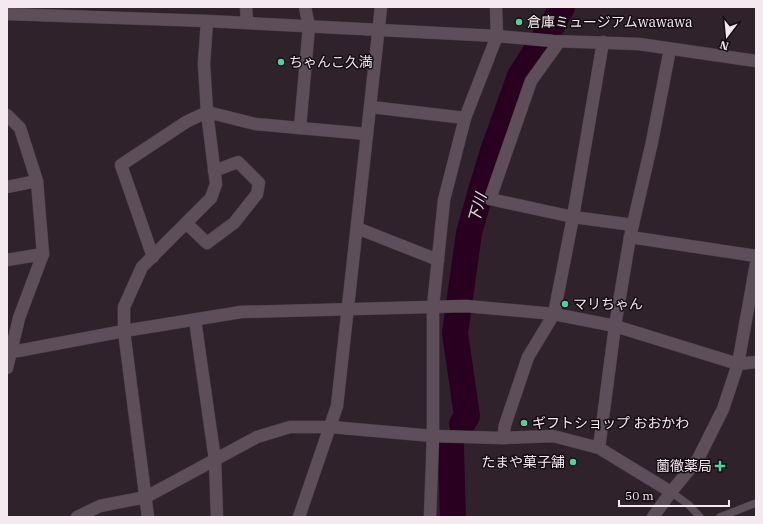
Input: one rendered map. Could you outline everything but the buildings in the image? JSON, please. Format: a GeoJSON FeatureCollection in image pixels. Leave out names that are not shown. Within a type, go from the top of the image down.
{"type":"FeatureCollection","features":[{"type":"Feature","properties":{"kind":"street"},"geometry":{"type":"LineString","coordinates":[[246,7],[246,23]]}},
{"type":"Feature","properties":{"kind":"street"},"geometry":{"type":"LineString","coordinates":[[300,128],[309,26],[305,7]]}},
{"type":"Feature","properties":{"kind":"street"},"geometry":{"type":"LineString","coordinates":[[299,517],[337,406],[381,7]]}},
{"type":"Feature","properties":{"kind":"street"},"geometry":{"type":"LineString","coordinates":[[430,517],[433,436],[433,307],[444,200],[465,118],[497,36],[496,7]]}},
{"type":"Feature","properties":{"kind":"street"},"geometry":{"type":"LineString","coordinates":[[7,14],[136,13],[208,21],[497,36],[556,42],[639,44],[756,61]]}},
{"type":"Feature","properties":{"kind":"street"},"geometry":{"type":"LineString","coordinates":[[148,517],[124,331],[124,307],[142,267],[211,198],[216,184],[207,112],[204,64],[208,21]]}},
{"type":"Feature","properties":{"kind":"street"},"geometry":{"type":"LineString","coordinates":[[556,42],[531,81],[490,199],[573,216],[632,231],[756,256]]}},
{"type":"Feature","properties":{"kind":"street"},"geometry":{"type":"LineString","coordinates":[[503,438],[505,425],[528,357],[554,314],[573,216],[603,42]]}},
{"type":"Feature","properties":{"kind":"street"},"geometry":{"type":"LineString","coordinates":[[599,448],[616,326],[632,231],[652,142],[670,49]]}},
{"type":"Feature","properties":{"kind":"street"},"geometry":{"type":"LineString","coordinates":[[370,107],[465,118]]}},
{"type":"Feature","properties":{"kind":"street"},"geometry":{"type":"LineString","coordinates":[[153,256],[121,165],[186,122],[207,112],[255,124],[367,134]]}},
{"type":"Feature","properties":{"kind":"street"},"geometry":{"type":"LineString","coordinates":[[7,115],[20,128],[37,181],[42,254],[19,318],[9,353],[7,368]]}},
{"type":"Feature","properties":{"kind":"street"},"geometry":{"type":"LineString","coordinates":[[186,223],[207,243],[234,223],[257,194],[259,183],[238,162],[214,171]]}},
{"type":"Feature","properties":{"kind":"street"},"geometry":{"type":"LineString","coordinates":[[7,187],[37,181]]}},
{"type":"Feature","properties":{"kind":"street"},"geometry":{"type":"LineString","coordinates":[[357,228],[438,260]]}},
{"type":"Feature","properties":{"kind":"street"},"geometry":{"type":"LineString","coordinates":[[7,260],[42,254]]}},
{"type":"Feature","properties":{"kind":"street"},"geometry":{"type":"LineString","coordinates":[[653,517],[698,459],[723,409],[738,364],[756,264]]}},
{"type":"Feature","properties":{"kind":"street"},"geometry":{"type":"LineString","coordinates":[[9,353],[124,331],[240,312],[466,306],[554,314],[616,326],[738,364],[756,362]]}},
{"type":"Feature","properties":{"kind":"street"},"geometry":{"type":"LineString","coordinates":[[195,320],[215,460],[217,517]]}},
{"type":"Feature","properties":{"kind":"street"},"geometry":{"type":"LineString","coordinates":[[77,517],[100,506],[146,497],[257,437],[290,426],[331,427],[433,436],[503,438],[553,436],[599,448],[671,492]]}},
{"type":"Feature","properties":{"kind":"lane"},"geometry":{"type":"LineString","coordinates":[[671,492],[689,505],[700,517]]}},
{"type":"Feature","properties":{"kind":"lane"},"geometry":{"type":"LineString","coordinates":[[720,517],[756,502]]}},
{"type":"Feature","properties":{"kind":"waterway","name":"下川"},"geometry":{"type":"LineString","coordinates":[[462,424],[467,416],[455,333],[469,233],[493,151],[520,76],[562,7]]}},
{"type":"Feature","properties":{"kind":"waterway","name":"下川"},"geometry":{"type":"LineString","coordinates":[[451,446],[453,517]]}},
{"type":"Feature","properties":{"kind":"place","name":"倉庫ミュージアムwawawa"},"geometry":{"type":"Point","coordinates":[519,22]}},
{"type":"Feature","properties":{"kind":"place","name":"ちゃんこ久満"},"geometry":{"type":"Point","coordinates":[281,62]}},
{"type":"Feature","properties":{"kind":"place","name":"マリちゃん"},"geometry":{"type":"Point","coordinates":[565,304]}},
{"type":"Feature","properties":{"kind":"place","name":"ギフトショップ おおかわ"},"geometry":{"type":"Point","coordinates":[524,423]}},
{"type":"Feature","properties":{"kind":"place","name":"たまや菓子舗"},"geometry":{"type":"Point","coordinates":[573,462]}},
{"type":"Feature","properties":{"kind":"place","name":"薗徹薬局"},"geometry":{"type":"Point","coordinates":[720,466]}}]}
